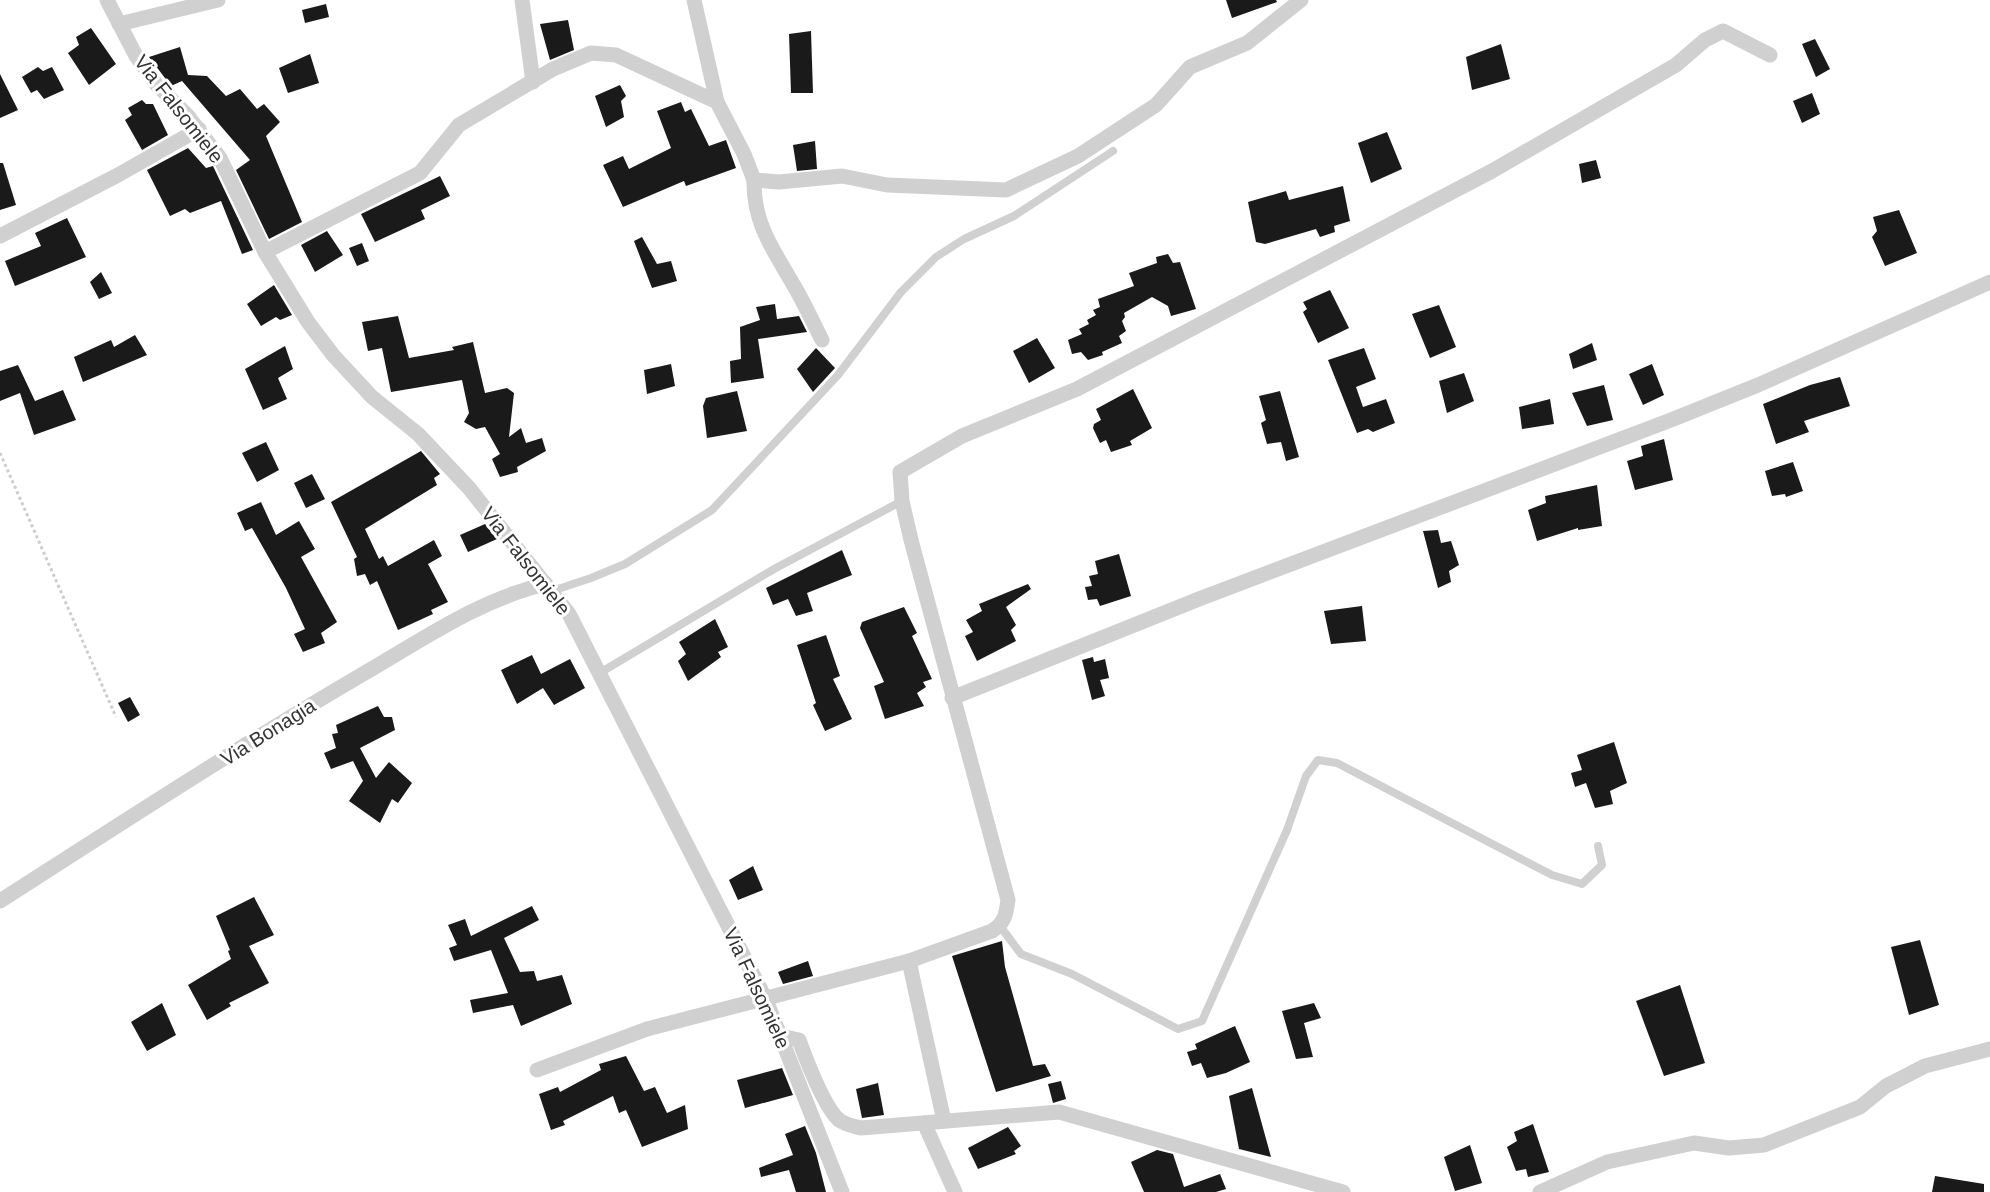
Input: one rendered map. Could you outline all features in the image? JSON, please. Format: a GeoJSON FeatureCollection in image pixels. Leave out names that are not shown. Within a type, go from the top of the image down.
{"type":"FeatureCollection","features":[{"type":"Feature","properties":{"kind":"street","name":"Via Falsomiele"},"geometry":{"type":"LineString","coordinates":[[107,0],[136,56],[156,84],[199,129],[220,158],[286,290],[333,355],[372,397],[418,434],[469,488],[569,614],[766,1000],[842,1192]]}},
{"type":"Feature","properties":{"kind":"street"},"geometry":{"type":"LineString","coordinates":[[119,24],[218,0]]}},
{"type":"Feature","properties":{"kind":"street"},"geometry":{"type":"LineString","coordinates":[[522,0],[533,82]]}},
{"type":"Feature","properties":{"kind":"street"},"geometry":{"type":"LineString","coordinates":[[694,0],[717,102],[744,154],[754,180],[754,203],[770,248],[796,290],[822,340]]}},
{"type":"Feature","properties":{"kind":"street"},"geometry":{"type":"LineString","coordinates":[[754,180],[779,182],[842,176],[887,185],[1006,190],[1078,156],[1156,105],[1190,67],[1247,43],[1301,0]]}},
{"type":"Feature","properties":{"kind":"street"},"geometry":{"type":"LineString","coordinates":[[537,1070],[647,1029],[766,1000],[909,961],[1000,926],[1006,916],[1008,900],[952,698],[902,501],[900,472],[962,436],[1077,389],[1482,177],[1676,65],[1705,40],[1723,31],[1770,55]]}},
{"type":"Feature","properties":{"kind":"street"},"geometry":{"type":"LineString","coordinates":[[265,252],[420,173],[459,125],[554,69],[591,53],[616,55],[717,102]]}},
{"type":"Feature","properties":{"kind":"street"},"geometry":{"type":"LineString","coordinates":[[0,236],[118,175],[199,129]]}},
{"type":"Feature","properties":{"kind":"street"},"geometry":{"type":"LineString","coordinates":[[952,698],[1210,595],[1671,420],[1990,282]]}},
{"type":"Feature","properties":{"kind":"street","name":"Via Bonagia"},"geometry":{"type":"LineString","coordinates":[[0,901],[286,719],[389,659],[512,592],[549,587]]}},
{"type":"Feature","properties":{"kind":"street"},"geometry":{"type":"LineString","coordinates":[[909,961],[944,1121]]}},
{"type":"Feature","properties":{"kind":"street"},"geometry":{"type":"LineString","coordinates":[[781,1036],[799,1040],[814,1078],[837,1119],[861,1128],[1059,1112],[1343,1192]]}},
{"type":"Feature","properties":{"kind":"street"},"geometry":{"type":"LineString","coordinates":[[1540,1192],[1607,1162],[1694,1143],[1729,1148],[1764,1145],[1860,1107],[1886,1086],[1925,1066],[1990,1048]]}},
{"type":"Feature","properties":{"kind":"street"},"geometry":{"type":"LineString","coordinates":[[924,1123],[955,1192]]}},
{"type":"Feature","properties":{"kind":"lane"},"geometry":{"type":"LineString","coordinates":[[549,587],[591,578],[624,564],[712,510],[838,375],[901,292],[936,257],[964,239],[1014,216],[1113,151]]}},
{"type":"Feature","properties":{"kind":"lane"},"geometry":{"type":"LineString","coordinates":[[598,674],[774,569],[902,501]]}},
{"type":"Feature","properties":{"kind":"lane"},"geometry":{"type":"LineString","coordinates":[[1000,926],[1021,954],[1072,974],[1178,1029],[1202,1021],[1287,830],[1306,776],[1318,760],[1337,763],[1355,771],[1420,808],[1562,878],[1582,884],[1602,864],[1598,846]]}},
{"type":"Feature","properties":{"kind":"path"},"geometry":{"type":"LineString","coordinates":[[0,453],[116,717]]}},
{"type":"Feature","properties":{"kind":"building"},"geometry":{"type":"Polygon","coordinates":[[[1226,0],[1276,0],[1277,2],[1232,18],[1226,0]]]}},
{"type":"Feature","properties":{"kind":"building"},"geometry":{"type":"Polygon","coordinates":[[[326,4],[329,17],[305,23],[302,10],[326,4]]]}},
{"type":"Feature","properties":{"kind":"building"},"geometry":{"type":"Polygon","coordinates":[[[568,20],[574,50],[550,60],[540,24],[568,20]]]}},
{"type":"Feature","properties":{"kind":"building"},"geometry":{"type":"Polygon","coordinates":[[[91,28],[116,64],[89,85],[68,53],[79,45],[76,37],[91,28]]]}},
{"type":"Feature","properties":{"kind":"building"},"geometry":{"type":"Polygon","coordinates":[[[811,31],[813,93],[791,93],[789,34],[811,31]]]}},
{"type":"Feature","properties":{"kind":"building"},"geometry":{"type":"Polygon","coordinates":[[[1815,39],[1830,69],[1816,77],[1802,44],[1815,39]]]}},
{"type":"Feature","properties":{"kind":"building"},"geometry":{"type":"Polygon","coordinates":[[[1501,44],[1510,79],[1472,90],[1466,57],[1501,44]]]}},
{"type":"Feature","properties":{"kind":"building"},"geometry":{"type":"Polygon","coordinates":[[[180,47],[188,75],[207,76],[226,96],[240,89],[257,109],[264,104],[280,122],[266,136],[302,222],[269,239],[236,170],[250,160],[182,81],[171,86],[149,57],[180,47]]]}},
{"type":"Feature","properties":{"kind":"building"},"geometry":{"type":"Polygon","coordinates":[[[310,54],[319,83],[288,93],[279,68],[310,54]]]}},
{"type":"Feature","properties":{"kind":"building"},"geometry":{"type":"Polygon","coordinates":[[[38,67],[43,71],[52,67],[64,90],[44,99],[37,90],[31,93],[22,77],[38,67]]]}},
{"type":"Feature","properties":{"kind":"building"},"geometry":{"type":"Polygon","coordinates":[[[0,74],[18,110],[0,118],[0,74]]]}},
{"type":"Feature","properties":{"kind":"building"},"geometry":{"type":"Polygon","coordinates":[[[620,85],[626,96],[621,101],[624,117],[606,127],[595,96],[620,85]]]}},
{"type":"Feature","properties":{"kind":"building"},"geometry":{"type":"Polygon","coordinates":[[[1812,93],[1820,114],[1802,123],[1793,101],[1812,93]]]}},
{"type":"Feature","properties":{"kind":"building"},"geometry":{"type":"Polygon","coordinates":[[[142,100],[146,104],[153,104],[168,135],[142,150],[125,120],[132,115],[128,108],[142,100]]]}},
{"type":"Feature","properties":{"kind":"building"},"geometry":{"type":"Polygon","coordinates":[[[681,102],[685,112],[691,109],[709,146],[726,140],[736,168],[686,186],[684,181],[623,207],[603,165],[623,156],[629,169],[671,148],[657,111],[681,102]]]}},
{"type":"Feature","properties":{"kind":"building"},"geometry":{"type":"Polygon","coordinates":[[[1387,132],[1402,169],[1371,183],[1358,143],[1387,132]]]}},
{"type":"Feature","properties":{"kind":"building"},"geometry":{"type":"Polygon","coordinates":[[[815,141],[817,169],[797,171],[793,145],[815,141]]]}},
{"type":"Feature","properties":{"kind":"building"},"geometry":{"type":"Polygon","coordinates":[[[188,148],[206,168],[213,166],[253,250],[242,254],[221,201],[190,213],[185,209],[170,216],[147,170],[188,148]]]}},
{"type":"Feature","properties":{"kind":"building"},"geometry":{"type":"Polygon","coordinates":[[[1596,160],[1601,178],[1582,183],[1579,164],[1596,160]]]}},
{"type":"Feature","properties":{"kind":"building"},"geometry":{"type":"Polygon","coordinates":[[[0,163],[3,163],[16,205],[0,210],[0,163]]]}},
{"type":"Feature","properties":{"kind":"building"},"geometry":{"type":"Polygon","coordinates":[[[440,176],[450,196],[421,210],[425,219],[375,242],[361,214],[440,176]]]}},
{"type":"Feature","properties":{"kind":"building"},"geometry":{"type":"Polygon","coordinates":[[[1343,186],[1350,221],[1334,226],[1335,232],[1320,237],[1316,229],[1265,244],[1256,242],[1248,202],[1286,191],[1289,200],[1343,186]]]}},
{"type":"Feature","properties":{"kind":"building"},"geometry":{"type":"Polygon","coordinates":[[[1899,210],[1917,253],[1885,266],[1872,237],[1877,231],[1873,217],[1899,210]]]}},
{"type":"Feature","properties":{"kind":"building"},"geometry":{"type":"Polygon","coordinates":[[[67,218],[86,257],[15,286],[5,261],[41,246],[35,233],[67,218]]]}},
{"type":"Feature","properties":{"kind":"building"},"geometry":{"type":"Polygon","coordinates":[[[327,231],[343,255],[315,272],[301,245],[327,231]]]}},
{"type":"Feature","properties":{"kind":"building"},"geometry":{"type":"Polygon","coordinates":[[[642,237],[657,264],[671,261],[677,281],[652,288],[634,241],[642,237]]]}},
{"type":"Feature","properties":{"kind":"building"},"geometry":{"type":"Polygon","coordinates":[[[362,243],[369,261],[357,266],[349,248],[362,243]]]}},
{"type":"Feature","properties":{"kind":"building"},"geometry":{"type":"Polygon","coordinates":[[[1168,254],[1173,263],[1180,262],[1196,309],[1171,316],[1168,306],[1152,297],[1124,313],[1125,317],[1122,321],[1126,331],[1119,336],[1122,343],[1102,352],[1103,355],[1088,360],[1081,352],[1072,354],[1068,340],[1082,334],[1079,329],[1089,324],[1087,320],[1096,315],[1093,310],[1100,307],[1098,299],[1134,286],[1129,273],[1157,263],[1156,257],[1168,254]]]}},
{"type":"Feature","properties":{"kind":"building"},"geometry":{"type":"Polygon","coordinates":[[[101,272],[112,293],[99,299],[90,282],[101,272]]]}},
{"type":"Feature","properties":{"kind":"building"},"geometry":{"type":"Polygon","coordinates":[[[274,285],[292,315],[280,320],[276,317],[261,326],[247,304],[274,285]]]}},
{"type":"Feature","properties":{"kind":"building"},"geometry":{"type":"Polygon","coordinates":[[[1330,290],[1349,328],[1318,343],[1303,312],[1307,309],[1303,302],[1330,290]]]}},
{"type":"Feature","properties":{"kind":"building"},"geometry":{"type":"Polygon","coordinates":[[[775,304],[777,319],[799,316],[807,332],[758,339],[764,378],[731,383],[730,361],[741,359],[740,327],[760,320],[756,307],[775,304]]]}},
{"type":"Feature","properties":{"kind":"building"},"geometry":{"type":"Polygon","coordinates":[[[1439,305],[1456,347],[1430,358],[1412,314],[1439,305]]]}},
{"type":"Feature","properties":{"kind":"building"},"geometry":{"type":"Polygon","coordinates":[[[398,316],[409,358],[454,350],[452,347],[473,342],[485,393],[507,388],[514,393],[509,437],[521,428],[526,443],[542,438],[546,451],[517,467],[518,472],[500,477],[492,459],[500,454],[485,427],[476,429],[464,422],[469,413],[462,380],[391,392],[382,348],[368,351],[362,322],[398,316]]]}},
{"type":"Feature","properties":{"kind":"building"},"geometry":{"type":"Polygon","coordinates":[[[135,335],[147,355],[83,382],[74,357],[111,340],[114,347],[135,335]]]}},
{"type":"Feature","properties":{"kind":"building"},"geometry":{"type":"Polygon","coordinates":[[[1037,338],[1055,368],[1029,383],[1013,351],[1037,338]]]}},
{"type":"Feature","properties":{"kind":"building"},"geometry":{"type":"Polygon","coordinates":[[[1592,343],[1597,360],[1573,369],[1569,354],[1592,343]]]}},
{"type":"Feature","properties":{"kind":"building"},"geometry":{"type":"Polygon","coordinates":[[[285,346],[293,369],[278,378],[287,399],[263,410],[245,369],[285,346]]]}},
{"type":"Feature","properties":{"kind":"building"},"geometry":{"type":"Polygon","coordinates":[[[816,348],[835,368],[813,392],[797,369],[816,348]]]}},
{"type":"Feature","properties":{"kind":"building"},"geometry":{"type":"Polygon","coordinates":[[[1364,348],[1376,379],[1356,387],[1363,407],[1386,399],[1395,423],[1373,432],[1368,429],[1357,433],[1328,360],[1364,348]]]}},
{"type":"Feature","properties":{"kind":"building"},"geometry":{"type":"Polygon","coordinates":[[[671,364],[675,386],[647,394],[644,370],[671,364]]]}},
{"type":"Feature","properties":{"kind":"building"},"geometry":{"type":"Polygon","coordinates":[[[1652,364],[1664,395],[1643,405],[1629,374],[1652,364]]]}},
{"type":"Feature","properties":{"kind":"building"},"geometry":{"type":"Polygon","coordinates":[[[18,365],[35,401],[63,390],[76,420],[34,435],[20,393],[0,401],[0,371],[18,365]]]}},
{"type":"Feature","properties":{"kind":"building"},"geometry":{"type":"Polygon","coordinates":[[[1464,373],[1474,401],[1447,413],[1439,381],[1464,373]]]}},
{"type":"Feature","properties":{"kind":"building"},"geometry":{"type":"Polygon","coordinates":[[[1840,377],[1850,406],[1804,421],[1809,432],[1776,444],[1763,404],[1810,385],[1840,377]]]}},
{"type":"Feature","properties":{"kind":"building"},"geometry":{"type":"Polygon","coordinates":[[[1604,385],[1613,420],[1587,426],[1572,393],[1604,385]]]}},
{"type":"Feature","properties":{"kind":"building"},"geometry":{"type":"Polygon","coordinates":[[[1133,389],[1152,428],[1130,441],[1132,445],[1111,452],[1106,440],[1100,443],[1093,428],[1094,424],[1101,420],[1096,409],[1133,389]]]}},
{"type":"Feature","properties":{"kind":"building"},"geometry":{"type":"Polygon","coordinates":[[[737,391],[747,431],[707,438],[703,406],[706,398],[737,391]]]}},
{"type":"Feature","properties":{"kind":"building"},"geometry":{"type":"Polygon","coordinates":[[[1280,391],[1299,457],[1286,461],[1281,442],[1267,444],[1261,423],[1266,420],[1259,396],[1280,391]]]}},
{"type":"Feature","properties":{"kind":"building"},"geometry":{"type":"Polygon","coordinates":[[[1550,399],[1554,424],[1522,429],[1519,407],[1550,399]]]}},
{"type":"Feature","properties":{"kind":"building"},"geometry":{"type":"Polygon","coordinates":[[[1664,439],[1673,480],[1635,490],[1627,461],[1643,456],[1641,446],[1664,439]]]}},
{"type":"Feature","properties":{"kind":"building"},"geometry":{"type":"Polygon","coordinates":[[[266,442],[279,470],[257,482],[242,453],[266,442]]]}},
{"type":"Feature","properties":{"kind":"building"},"geometry":{"type":"Polygon","coordinates":[[[421,451],[440,474],[434,478],[437,485],[365,529],[379,559],[383,556],[388,566],[434,540],[442,556],[428,564],[448,602],[431,610],[433,614],[398,630],[377,581],[370,585],[365,574],[357,576],[354,559],[357,557],[331,502],[421,451]]]}},
{"type":"Feature","properties":{"kind":"building"},"geometry":{"type":"Polygon","coordinates":[[[1793,462],[1803,491],[1786,497],[1785,494],[1772,496],[1765,471],[1793,462]]]}},
{"type":"Feature","properties":{"kind":"building"},"geometry":{"type":"Polygon","coordinates":[[[312,474],[325,499],[306,508],[294,483],[312,474]]]}},
{"type":"Feature","properties":{"kind":"building"},"geometry":{"type":"Polygon","coordinates":[[[1597,485],[1602,526],[1578,530],[1578,528],[1537,541],[1528,510],[1546,503],[1545,496],[1597,485]]]}},
{"type":"Feature","properties":{"kind":"building"},"geometry":{"type":"Polygon","coordinates":[[[261,502],[276,535],[299,521],[315,549],[301,557],[337,622],[321,633],[325,643],[303,652],[294,634],[305,629],[286,588],[252,528],[245,531],[237,513],[261,502]]]}},
{"type":"Feature","properties":{"kind":"building"},"geometry":{"type":"Polygon","coordinates":[[[485,524],[497,539],[468,552],[460,535],[485,524]]]}},
{"type":"Feature","properties":{"kind":"building"},"geometry":{"type":"Polygon","coordinates":[[[1438,530],[1441,543],[1451,541],[1459,565],[1449,571],[1451,582],[1438,588],[1423,531],[1438,530]]]}},
{"type":"Feature","properties":{"kind":"building"},"geometry":{"type":"Polygon","coordinates":[[[842,550],[852,575],[807,593],[813,611],[796,616],[788,599],[773,605],[766,588],[842,550]]]}},
{"type":"Feature","properties":{"kind":"building"},"geometry":{"type":"Polygon","coordinates":[[[1119,554],[1131,596],[1100,606],[1097,599],[1088,600],[1085,587],[1092,586],[1089,576],[1098,574],[1095,561],[1119,554]]]}},
{"type":"Feature","properties":{"kind":"building"},"geometry":{"type":"Polygon","coordinates":[[[1028,584],[1031,589],[1006,607],[1016,625],[1011,630],[1016,641],[977,661],[965,636],[973,632],[966,620],[982,611],[979,604],[1028,584]]]}},
{"type":"Feature","properties":{"kind":"building"},"geometry":{"type":"Polygon","coordinates":[[[1362,606],[1366,641],[1331,644],[1324,611],[1362,606]]]}},
{"type":"Feature","properties":{"kind":"building"},"geometry":{"type":"Polygon","coordinates":[[[904,607],[917,633],[912,636],[932,679],[923,682],[926,687],[917,693],[924,706],[885,719],[874,686],[884,682],[860,628],[862,622],[904,607]]]}},
{"type":"Feature","properties":{"kind":"building"},"geometry":{"type":"Polygon","coordinates":[[[715,619],[728,647],[718,652],[721,657],[688,681],[678,661],[686,654],[679,642],[715,619]]]}},
{"type":"Feature","properties":{"kind":"building"},"geometry":{"type":"Polygon","coordinates":[[[826,635],[840,676],[833,679],[852,719],[825,731],[813,705],[816,703],[797,645],[826,635]]]}},
{"type":"Feature","properties":{"kind":"building"},"geometry":{"type":"Polygon","coordinates":[[[532,655],[541,674],[570,659],[585,688],[554,705],[543,688],[517,704],[501,670],[532,655]]]}},
{"type":"Feature","properties":{"kind":"building"},"geometry":{"type":"Polygon","coordinates":[[[1093,657],[1094,662],[1105,659],[1109,678],[1100,680],[1105,696],[1092,700],[1082,660],[1093,657]]]}},
{"type":"Feature","properties":{"kind":"building"},"geometry":{"type":"Polygon","coordinates":[[[130,697],[140,715],[128,722],[118,703],[130,697]]]}},
{"type":"Feature","properties":{"kind":"building"},"geometry":{"type":"Polygon","coordinates":[[[378,706],[384,717],[392,717],[395,730],[360,748],[376,778],[389,762],[412,783],[398,803],[392,799],[380,823],[349,801],[363,781],[353,761],[331,769],[324,753],[336,748],[332,734],[338,733],[336,725],[378,706]]]}},
{"type":"Feature","properties":{"kind":"building"},"geometry":{"type":"Polygon","coordinates":[[[1614,742],[1627,783],[1610,791],[1613,804],[1595,808],[1586,783],[1575,787],[1571,773],[1582,770],[1577,755],[1614,742]]]}},
{"type":"Feature","properties":{"kind":"building"},"geometry":{"type":"Polygon","coordinates":[[[753,866],[763,890],[738,900],[729,880],[753,866]]]}},
{"type":"Feature","properties":{"kind":"building"},"geometry":{"type":"Polygon","coordinates":[[[254,897],[274,935],[249,946],[269,983],[229,1003],[231,1006],[207,1020],[188,985],[231,959],[228,951],[230,950],[216,916],[254,897]]]}},
{"type":"Feature","properties":{"kind":"building"},"geometry":{"type":"Polygon","coordinates":[[[532,906],[539,920],[504,938],[520,972],[534,971],[537,981],[562,975],[572,1004],[521,1026],[513,1005],[473,1013],[470,1000],[508,993],[491,950],[454,961],[449,948],[457,945],[448,925],[465,919],[471,936],[532,906]]]}},
{"type":"Feature","properties":{"kind":"building"},"geometry":{"type":"Polygon","coordinates":[[[1920,940],[1939,1005],[1909,1015],[1891,947],[1920,940]]]}},
{"type":"Feature","properties":{"kind":"building"},"geometry":{"type":"Polygon","coordinates":[[[1002,941],[1005,967],[1033,1066],[1045,1064],[1051,1076],[996,1092],[952,956],[1002,941]]]}},
{"type":"Feature","properties":{"kind":"building"},"geometry":{"type":"Polygon","coordinates":[[[808,961],[813,976],[783,984],[778,972],[808,961]]]}},
{"type":"Feature","properties":{"kind":"building"},"geometry":{"type":"Polygon","coordinates":[[[1680,985],[1705,1063],[1664,1076],[1636,1001],[1680,985]]]}},
{"type":"Feature","properties":{"kind":"building"},"geometry":{"type":"Polygon","coordinates":[[[162,1003],[176,1035],[147,1051],[131,1022],[162,1003]]]}},
{"type":"Feature","properties":{"kind":"building"},"geometry":{"type":"Polygon","coordinates":[[[1314,1003],[1321,1018],[1304,1023],[1313,1057],[1296,1059],[1282,1011],[1314,1003]]]}},
{"type":"Feature","properties":{"kind":"building"},"geometry":{"type":"Polygon","coordinates":[[[1235,1026],[1250,1062],[1226,1073],[1207,1078],[1201,1063],[1192,1066],[1187,1052],[1197,1049],[1195,1044],[1235,1026]]]}},
{"type":"Feature","properties":{"kind":"building"},"geometry":{"type":"Polygon","coordinates":[[[626,1056],[644,1091],[655,1087],[667,1113],[685,1105],[688,1129],[642,1147],[626,1110],[619,1113],[613,1096],[563,1121],[565,1125],[551,1130],[539,1094],[558,1087],[560,1092],[601,1070],[599,1064],[626,1056]]]}},
{"type":"Feature","properties":{"kind":"building"},"geometry":{"type":"Polygon","coordinates":[[[782,1068],[793,1095],[745,1108],[737,1080],[782,1068]]]}},
{"type":"Feature","properties":{"kind":"building"},"geometry":{"type":"Polygon","coordinates":[[[1061,1081],[1066,1099],[1053,1103],[1048,1084],[1061,1081]]]}},
{"type":"Feature","properties":{"kind":"building"},"geometry":{"type":"Polygon","coordinates":[[[878,1083],[884,1115],[862,1118],[856,1089],[878,1083]]]}},
{"type":"Feature","properties":{"kind":"building"},"geometry":{"type":"Polygon","coordinates":[[[1252,1088],[1271,1157],[1239,1149],[1229,1096],[1252,1088]]]}},
{"type":"Feature","properties":{"kind":"building"},"geometry":{"type":"Polygon","coordinates":[[[1533,1124],[1549,1172],[1528,1177],[1526,1169],[1516,1171],[1507,1147],[1517,1141],[1514,1132],[1533,1124]]]}},
{"type":"Feature","properties":{"kind":"building"},"geometry":{"type":"Polygon","coordinates":[[[805,1126],[816,1153],[826,1192],[796,1192],[789,1170],[761,1177],[759,1168],[793,1155],[785,1134],[805,1126]]]}},
{"type":"Feature","properties":{"kind":"building"},"geometry":{"type":"Polygon","coordinates":[[[1008,1127],[1021,1146],[1014,1151],[1016,1154],[978,1169],[968,1148],[1008,1127]]]}},
{"type":"Feature","properties":{"kind":"building"},"geometry":{"type":"Polygon","coordinates":[[[1470,1145],[1482,1183],[1455,1191],[1444,1157],[1470,1145]]]}},
{"type":"Feature","properties":{"kind":"building"},"geometry":{"type":"Polygon","coordinates":[[[1157,1150],[1173,1154],[1184,1187],[1220,1174],[1226,1189],[1216,1192],[1144,1192],[1131,1162],[1157,1150]]]}},
{"type":"Feature","properties":{"kind":"building"},"geometry":{"type":"Polygon","coordinates":[[[1935,1176],[1984,1184],[1984,1192],[1932,1192],[1935,1176]]]}}]}
